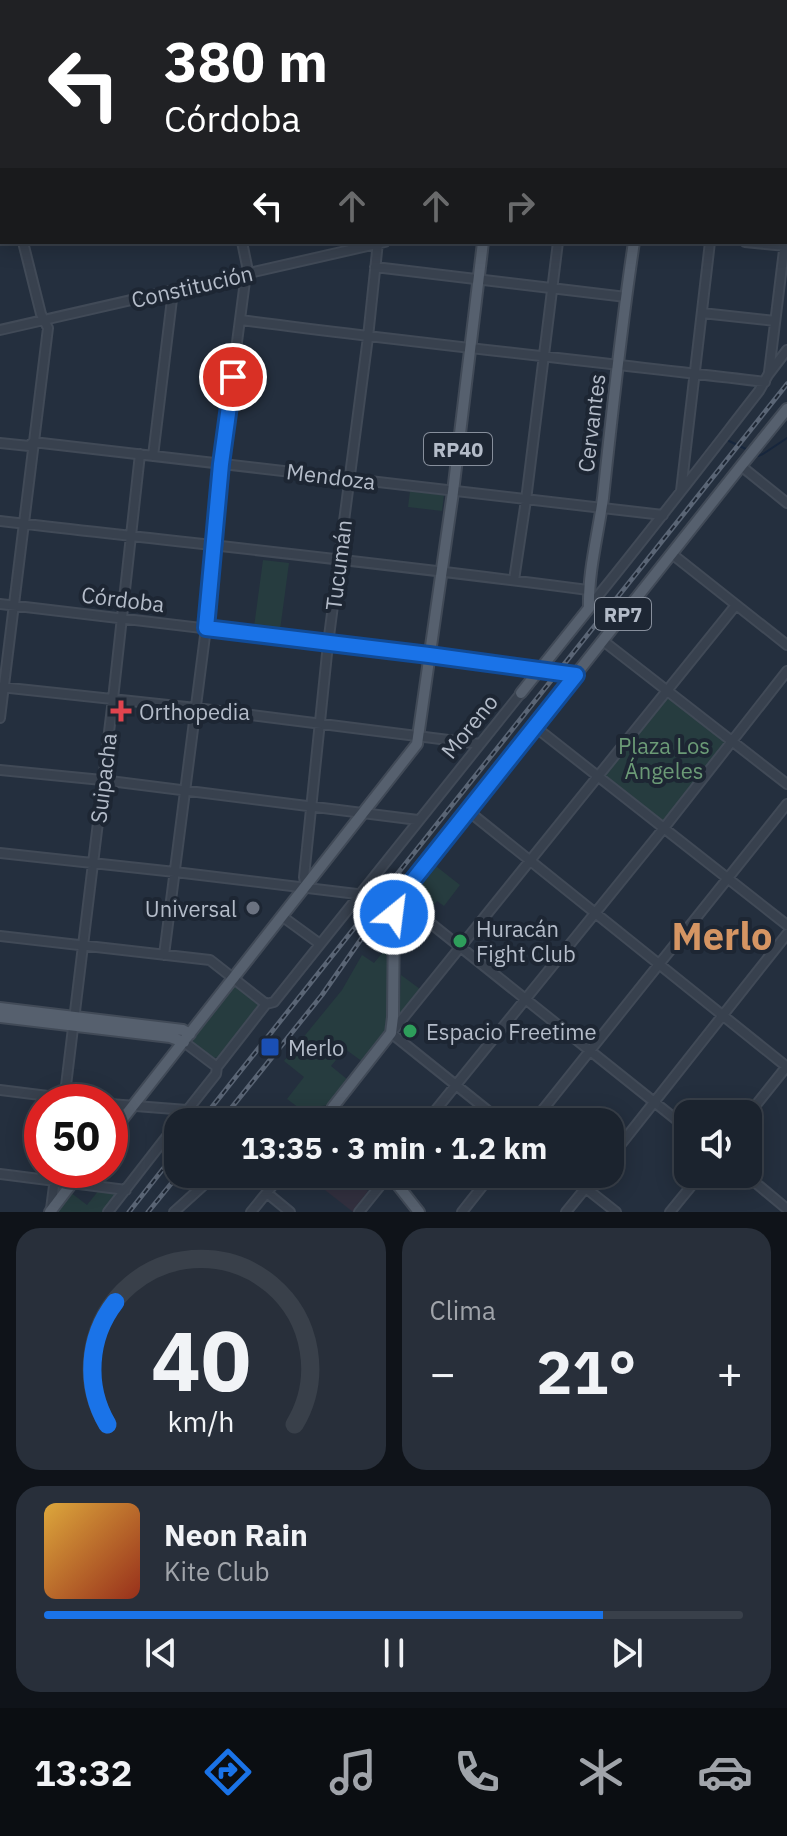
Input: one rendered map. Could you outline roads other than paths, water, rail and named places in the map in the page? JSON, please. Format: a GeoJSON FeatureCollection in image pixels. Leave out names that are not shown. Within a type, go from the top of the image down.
{"type":"FeatureCollection","features":[{"type":"Feature","properties":{"kind":"main road","name":"RP40"},"geometry":{"type":"LineString","coordinates":[[429,655],[453,492],[483,244]]}},
{"type":"Feature","properties":{"kind":"main road","name":"Cervantes"},"geometry":{"type":"LineString","coordinates":[[589,608],[588,590],[634,244]]}},
{"type":"Feature","properties":{"kind":"main road","name":"RP7"},"geometry":{"type":"LineString","coordinates":[[398,899],[787,409]]}},
{"type":"Feature","properties":{"kind":"main road","name":"Moreno"},"geometry":{"type":"LineString","coordinates":[[521,693],[589,608]]}},
{"type":"Feature","properties":{"kind":"main road","name":"Córdoba"},"geometry":{"type":"LineString","coordinates":[[429,655],[576,675]]}},
{"type":"Feature","properties":{"kind":"main road"},"geometry":{"type":"LineString","coordinates":[[128,1112],[414,750],[420,737],[429,655]]}},
{"type":"Feature","properties":{"kind":"main road"},"geometry":{"type":"LineString","coordinates":[[513,666],[524,677],[521,693]]}},
{"type":"Feature","properties":{"kind":"main road"},"geometry":{"type":"LineString","coordinates":[[333,1107],[391,1033],[394,914],[398,899]]}},
{"type":"Feature","properties":{"kind":"main road"},"geometry":{"type":"LineString","coordinates":[[0,1008],[187,1038]]}},
{"type":"Feature","properties":{"kind":"main road"},"geometry":{"type":"LineString","coordinates":[[0,1017],[73,1022]]}},
{"type":"Feature","properties":{"kind":"main road"},"geometry":{"type":"LineString","coordinates":[[50,1212],[68,1188]]}},
{"type":"Feature","properties":{"kind":"main road"},"geometry":{"type":"LineString","coordinates":[[399,1188],[419,1212]]}},
{"type":"Feature","properties":{"kind":"street"},"geometry":{"type":"LineString","coordinates":[[0,718],[48,328],[41,314],[24,244]]}},
{"type":"Feature","properties":{"kind":"street"},"geometry":{"type":"LineString","coordinates":[[164,955],[206,628],[221,464],[247,266],[242,244]]}},
{"type":"Feature","properties":{"kind":"street","name":"Constitución"},"geometry":{"type":"LineString","coordinates":[[0,330],[376,244]]}},
{"type":"Feature","properties":{"kind":"street","name":"Tucumán"},"geometry":{"type":"LineString","coordinates":[[306,888],[304,877],[328,644],[380,244]]}},
{"type":"Feature","properties":{"kind":"street"},"geometry":{"type":"LineString","coordinates":[[514,580],[558,244]]}},
{"type":"Feature","properties":{"kind":"street"},"geometry":{"type":"LineString","coordinates":[[681,491],[710,244]]}},
{"type":"Feature","properties":{"kind":"street"},"geometry":{"type":"LineString","coordinates":[[241,320],[368,337],[766,378],[785,245]]}},
{"type":"Feature","properties":{"kind":"street"},"geometry":{"type":"LineString","coordinates":[[375,267],[626,297]]}},
{"type":"Feature","properties":{"kind":"street"},"geometry":{"type":"LineString","coordinates":[[153,456],[173,291]]}},
{"type":"Feature","properties":{"kind":"street"},"geometry":{"type":"LineString","coordinates":[[702,313],[775,321]]}},
{"type":"Feature","properties":{"kind":"street","name":"Moreno"},"geometry":{"type":"LineString","coordinates":[[589,608],[787,350]]}},
{"type":"Feature","properties":{"kind":"street","name":"Mendoza"},"geometry":{"type":"LineString","coordinates":[[0,443],[29,446],[33,442],[663,515]]}},
{"type":"Feature","properties":{"kind":"street","name":"Suipacha"},"geometry":{"type":"LineString","coordinates":[[66,1084],[140,454]]}},
{"type":"Feature","properties":{"kind":"street"},"geometry":{"type":"LineString","coordinates":[[741,466],[787,503]]}},
{"type":"Feature","properties":{"kind":"street"},"geometry":{"type":"LineString","coordinates":[[0,521],[588,590]]}},
{"type":"Feature","properties":{"kind":"street"},"geometry":{"type":"LineString","coordinates":[[672,554],[787,645]]}},
{"type":"Feature","properties":{"kind":"street","name":"Córdoba"},"geometry":{"type":"LineString","coordinates":[[0,604],[429,655]]}},
{"type":"Feature","properties":{"kind":"street"},"geometry":{"type":"LineString","coordinates":[[485,1108],[391,1033],[736,605]]}},
{"type":"Feature","properties":{"kind":"street"},"geometry":{"type":"LineString","coordinates":[[602,640],[787,784]]}},
{"type":"Feature","properties":{"kind":"street"},"geometry":{"type":"LineString","coordinates":[[438,1108],[787,671]]}},
{"type":"Feature","properties":{"kind":"street"},"geometry":{"type":"LineString","coordinates":[[2,687],[480,744]]}},
{"type":"Feature","properties":{"kind":"street","name":"Moreno"},"geometry":{"type":"LineString","coordinates":[[189,1108],[266,1004],[274,1002],[521,693]]}},
{"type":"Feature","properties":{"kind":"street"},"geometry":{"type":"LineString","coordinates":[[534,726],[787,925]]}},
{"type":"Feature","properties":{"kind":"street"},"geometry":{"type":"LineString","coordinates":[[0,770],[418,820]]}},
{"type":"Feature","properties":{"kind":"street"},"geometry":{"type":"LineString","coordinates":[[544,1108],[787,804]]}},
{"type":"Feature","properties":{"kind":"street"},"geometry":{"type":"LineString","coordinates":[[467,810],[787,1067],[760,1100]]}},
{"type":"Feature","properties":{"kind":"street"},"geometry":{"type":"LineString","coordinates":[[0,853],[398,899],[674,1118]]}},
{"type":"Feature","properties":{"kind":"street"},"geometry":{"type":"LineString","coordinates":[[283,917],[320,944]]}},
{"type":"Feature","properties":{"kind":"street"},"geometry":{"type":"LineString","coordinates":[[624,1140],[787,934]]}},
{"type":"Feature","properties":{"kind":"street"},"geometry":{"type":"LineString","coordinates":[[0,936],[210,960],[266,1004]]}},
{"type":"Feature","properties":{"kind":"street"},"geometry":{"type":"LineString","coordinates":[[187,1038],[217,1067]]}},
{"type":"Feature","properties":{"kind":"street"},"geometry":{"type":"LineString","coordinates":[[0,1090],[24,1094]]}},
{"type":"Feature","properties":{"kind":"street"},"geometry":{"type":"LineString","coordinates":[[128,1106],[164,1108]]}},
{"type":"Feature","properties":{"kind":"street","name":"Moreno"},"geometry":{"type":"LineString","coordinates":[[108,1212],[164,1140]]}},
{"type":"Feature","properties":{"kind":"street"},"geometry":{"type":"LineString","coordinates":[[0,1174],[24,1177]]}},
{"type":"Feature","properties":{"kind":"street"},"geometry":{"type":"LineString","coordinates":[[50,1212],[54,1188]]}},
{"type":"Feature","properties":{"kind":"street"},"geometry":{"type":"LineString","coordinates":[[112,1188],[126,1190]]}},
{"type":"Feature","properties":{"kind":"street"},"geometry":{"type":"LineString","coordinates":[[174,1212],[201,1188]]}},
{"type":"Feature","properties":{"kind":"street"},"geometry":{"type":"LineString","coordinates":[[251,1212],[271,1188]]}},
{"type":"Feature","properties":{"kind":"street"},"geometry":{"type":"LineString","coordinates":[[359,1212],[378,1188]]}},
{"type":"Feature","properties":{"kind":"street"},"geometry":{"type":"LineString","coordinates":[[462,1212],[481,1188]]}},
{"type":"Feature","properties":{"kind":"street"},"geometry":{"type":"LineString","coordinates":[[566,1212],[586,1188],[616,1212]]}},
{"type":"Feature","properties":{"kind":"street"},"geometry":{"type":"LineString","coordinates":[[670,1212],[690,1188]]}},
{"type":"Feature","properties":{"kind":"street"},"geometry":{"type":"LineString","coordinates":[[762,1188],[784,1207]]}},
{"type":"Feature","properties":{"kind":"street"},"geometry":{"type":"LineString","coordinates":[[267,1193],[290,1212]]}},
{"type":"Feature","properties":{"kind":"waterway"},"geometry":{"type":"LineString","coordinates":[[755,455],[763,454],[787,438]]}},
{"type":"Feature","properties":{"kind":"waterway"},"geometry":{"type":"LineString","coordinates":[[729,441],[750,451]]}},
{"type":"Feature","properties":{"kind":"railway"},"geometry":{"type":"LineString","coordinates":[[211,1108],[787,384]]}},
{"type":"Feature","properties":{"kind":"railway"},"geometry":{"type":"LineString","coordinates":[[231,1108],[322,995],[378,915]]}},
{"type":"Feature","properties":{"kind":"railway"},"geometry":{"type":"LineString","coordinates":[[129,1212],[164,1168]]}},
{"type":"Feature","properties":{"kind":"railway"},"geometry":{"type":"LineString","coordinates":[[148,1212],[168,1188]]}},
{"type":"Feature","properties":{"kind":"place","name":"Orthopedia"},"geometry":{"type":"Point","coordinates":[121,711]}},
{"type":"Feature","properties":{"kind":"place","name":"Universal"},"geometry":{"type":"Point","coordinates":[253,908]}},
{"type":"Feature","properties":{"kind":"place","name":"Huracán Fight Club"},"geometry":{"type":"Point","coordinates":[460,941]}},
{"type":"Feature","properties":{"kind":"place","name":"Espacio Freetime"},"geometry":{"type":"Point","coordinates":[410,1031]}},
{"type":"Feature","properties":{"kind":"place","name":"Merlo"},"geometry":{"type":"Point","coordinates":[270,1047]}},
{"type":"Feature","properties":{"kind":"district","name":"Merlo"},"geometry":{"type":"Point","coordinates":[722,935]}},
{"type":"Feature","properties":{"kind":"park label","name":"Plaza Los Ángeles"},"geometry":{"type":"Point","coordinates":[664,758]}}]}
